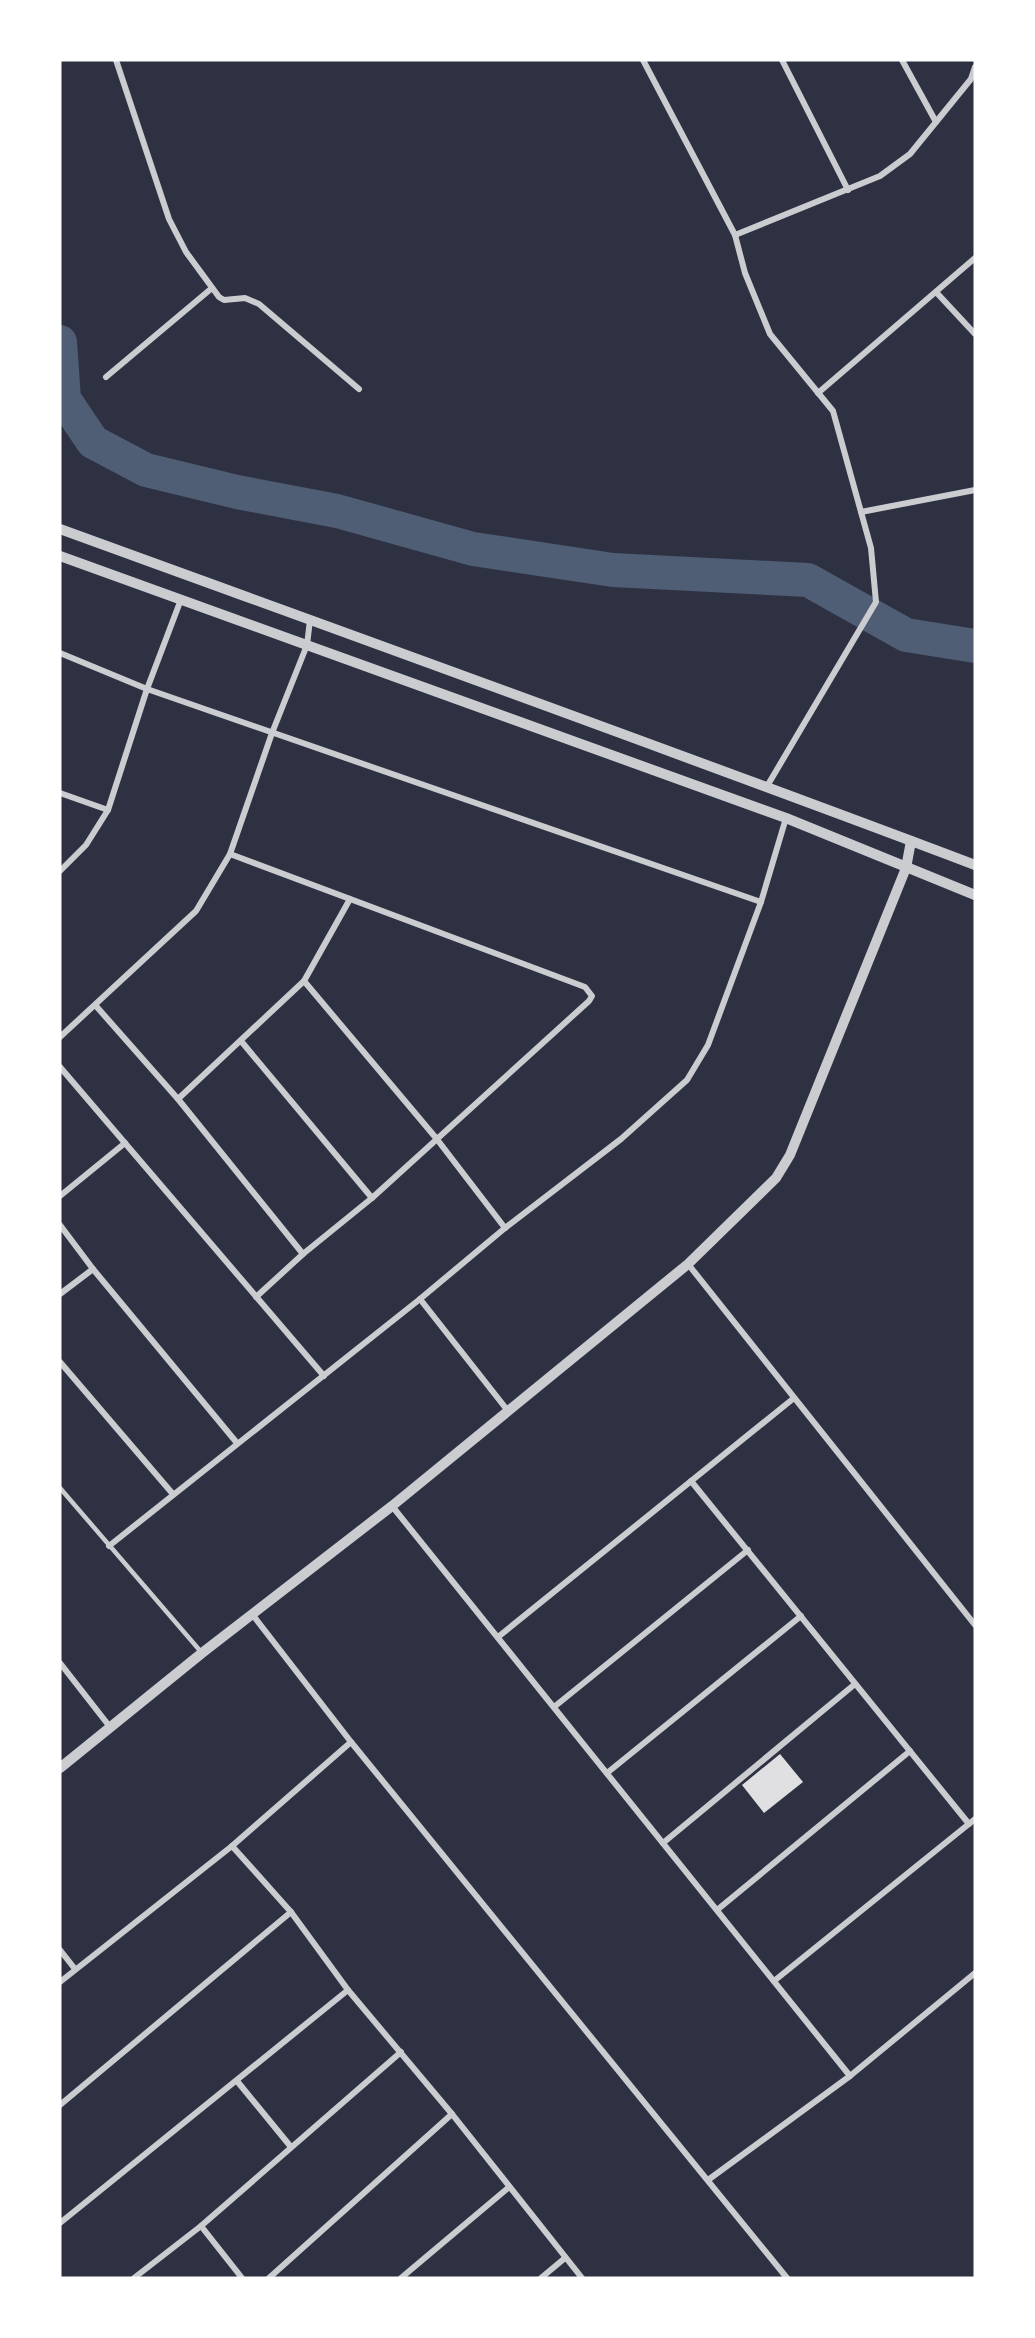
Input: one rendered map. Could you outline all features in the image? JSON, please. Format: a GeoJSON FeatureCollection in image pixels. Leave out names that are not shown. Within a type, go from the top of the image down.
{"type":"FeatureCollection","features":[{"type":"Feature","properties":{"kind":"street"},"geometry":{"type":"LineString","coordinates":[[116,60],[169,219],[186,252],[212,288],[224,300],[245,298],[259,304],[359,389]]}},
{"type":"Feature","properties":{"kind":"street"},"geometry":{"type":"LineString","coordinates":[[643,60],[735,235],[745,273],[770,334],[833,411],[871,548],[876,602],[765,789]]}},
{"type":"Feature","properties":{"kind":"street"},"geometry":{"type":"LineString","coordinates":[[782,60],[848,190]]}},
{"type":"Feature","properties":{"kind":"street"},"geometry":{"type":"LineString","coordinates":[[902,60],[936,122]]}},
{"type":"Feature","properties":{"kind":"street"},"geometry":{"type":"LineString","coordinates":[[735,235],[880,176],[910,154],[971,79],[975,66],[973,60]]}},
{"type":"Feature","properties":{"kind":"street"},"geometry":{"type":"LineString","coordinates":[[818,393],[975,258]]}},
{"type":"Feature","properties":{"kind":"street"},"geometry":{"type":"LineString","coordinates":[[106,377],[212,288]]}},
{"type":"Feature","properties":{"kind":"street"},"geometry":{"type":"LineString","coordinates":[[936,292],[975,334]]}},
{"type":"Feature","properties":{"kind":"street"},"geometry":{"type":"LineString","coordinates":[[861,512],[975,490]]}},
{"type":"Feature","properties":{"kind":"street"},"geometry":{"type":"LineString","coordinates":[[60,529],[646,741],[765,789],[975,865]]}},
{"type":"Feature","properties":{"kind":"street"},"geometry":{"type":"LineString","coordinates":[[60,556],[180,602],[307,645],[786,818],[975,895]]}},
{"type":"Feature","properties":{"kind":"street"},"geometry":{"type":"LineString","coordinates":[[60,871],[86,845],[108,810],[147,690],[180,602]]}},
{"type":"Feature","properties":{"kind":"street"},"geometry":{"type":"LineString","coordinates":[[60,1037],[196,911],[230,854],[272,732],[307,645],[310,620]]}},
{"type":"Feature","properties":{"kind":"street"},"geometry":{"type":"LineString","coordinates":[[60,653],[147,690],[761,902]]}},
{"type":"Feature","properties":{"kind":"street"},"geometry":{"type":"LineString","coordinates":[[60,793],[108,810]]}},
{"type":"Feature","properties":{"kind":"street"},"geometry":{"type":"LineString","coordinates":[[109,1546],[172,1493],[420,1299],[504,1228],[621,1139],[687,1080],[708,1045],[761,902],[786,818]]}},
{"type":"Feature","properties":{"kind":"street"},"geometry":{"type":"LineString","coordinates":[[60,1768],[202,1653],[392,1506],[687,1264],[776,1178],[790,1155],[906,868],[910,841]]}},
{"type":"Feature","properties":{"kind":"street"},"geometry":{"type":"LineString","coordinates":[[230,854],[585,987],[592,996],[372,1198],[303,1254],[256,1297]]}},
{"type":"Feature","properties":{"kind":"street"},"geometry":{"type":"LineString","coordinates":[[178,1099],[304,981],[350,899]]}},
{"type":"Feature","properties":{"kind":"street"},"geometry":{"type":"LineString","coordinates":[[304,981],[436,1138],[504,1228]]}},
{"type":"Feature","properties":{"kind":"street"},"geometry":{"type":"LineString","coordinates":[[96,1006],[178,1099],[303,1254]]}},
{"type":"Feature","properties":{"kind":"street"},"geometry":{"type":"LineString","coordinates":[[241,1041],[372,1198]]}},
{"type":"Feature","properties":{"kind":"street"},"geometry":{"type":"LineString","coordinates":[[60,1067],[324,1376]]}},
{"type":"Feature","properties":{"kind":"street"},"geometry":{"type":"LineString","coordinates":[[60,1196],[125,1143]]}},
{"type":"Feature","properties":{"kind":"street"},"geometry":{"type":"LineString","coordinates":[[60,1225],[93,1269],[237,1443]]}},
{"type":"Feature","properties":{"kind":"street"},"geometry":{"type":"LineString","coordinates":[[687,1264],[975,1625]]}},
{"type":"Feature","properties":{"kind":"street"},"geometry":{"type":"LineString","coordinates":[[60,1294],[93,1269]]}},
{"type":"Feature","properties":{"kind":"street"},"geometry":{"type":"LineString","coordinates":[[420,1299],[508,1411]]}},
{"type":"Feature","properties":{"kind":"street"},"geometry":{"type":"LineString","coordinates":[[60,1362],[172,1493]]}},
{"type":"Feature","properties":{"kind":"street"},"geometry":{"type":"LineString","coordinates":[[498,1637],[794,1398]]}},
{"type":"Feature","properties":{"kind":"street"},"geometry":{"type":"LineString","coordinates":[[692,1481],[910,1751],[972,1822],[774,1982]]}},
{"type":"Feature","properties":{"kind":"street"},"geometry":{"type":"LineString","coordinates":[[392,1506],[850,2076]]}},
{"type":"Feature","properties":{"kind":"street"},"geometry":{"type":"LineString","coordinates":[[554,1707],[748,1550]]}},
{"type":"Feature","properties":{"kind":"street"},"geometry":{"type":"LineString","coordinates":[[252,1614],[351,1742],[787,2278]]}},
{"type":"Feature","properties":{"kind":"street"},"geometry":{"type":"LineString","coordinates":[[607,1773],[801,1616]]}},
{"type":"Feature","properties":{"kind":"street"},"geometry":{"type":"LineString","coordinates":[[60,1664],[110,1727]]}},
{"type":"Feature","properties":{"kind":"street"},"geometry":{"type":"LineString","coordinates":[[663,1843],[855,1684]]}},
{"type":"Feature","properties":{"kind":"street"},"geometry":{"type":"LineString","coordinates":[[60,1982],[232,1846],[351,1742]]}},
{"type":"Feature","properties":{"kind":"street"},"geometry":{"type":"LineString","coordinates":[[717,1910],[910,1751]]}},
{"type":"Feature","properties":{"kind":"street"},"geometry":{"type":"LineString","coordinates":[[232,1846],[291,1912],[348,1990],[452,2114],[508,2188],[582,2278]]}},
{"type":"Feature","properties":{"kind":"street"},"geometry":{"type":"LineString","coordinates":[[60,2106],[291,1912]]}},
{"type":"Feature","properties":{"kind":"street"},"geometry":{"type":"LineString","coordinates":[[60,1950],[75,1969]]}},
{"type":"Feature","properties":{"kind":"street"},"geometry":{"type":"LineString","coordinates":[[708,2180],[850,2076],[974,1975]]}},
{"type":"Feature","properties":{"kind":"street"},"geometry":{"type":"LineString","coordinates":[[60,2223],[348,1990]]}},
{"type":"Feature","properties":{"kind":"street"},"geometry":{"type":"LineString","coordinates":[[134,2278],[201,2226],[401,2052]]}},
{"type":"Feature","properties":{"kind":"street"},"geometry":{"type":"LineString","coordinates":[[237,2081],[291,2147]]}},
{"type":"Feature","properties":{"kind":"street"},"geometry":{"type":"LineString","coordinates":[[269,2278],[452,2114]]}},
{"type":"Feature","properties":{"kind":"street"},"geometry":{"type":"LineString","coordinates":[[401,2278],[508,2188]]}},
{"type":"Feature","properties":{"kind":"street"},"geometry":{"type":"LineString","coordinates":[[201,2226],[242,2278]]}},
{"type":"Feature","properties":{"kind":"street"},"geometry":{"type":"LineString","coordinates":[[541,2278],[565,2258]]}},
{"type":"Feature","properties":{"kind":"lane"},"geometry":{"type":"LineString","coordinates":[[60,1488],[202,1653]]}},
{"type":"Feature","properties":{"kind":"building"},"geometry":{"type":"Polygon","coordinates":[[[780,1754],[803,1782],[764,1813],[742,1785],[780,1754]]]}},
{"type":"Feature","properties":{"kind":"waterway"},"geometry":{"type":"LineString","coordinates":[[60,342],[64,399],[93,442],[146,470],[237,492],[337,511],[473,549],[613,570],[808,580],[906,635],[975,646]]}}]}
